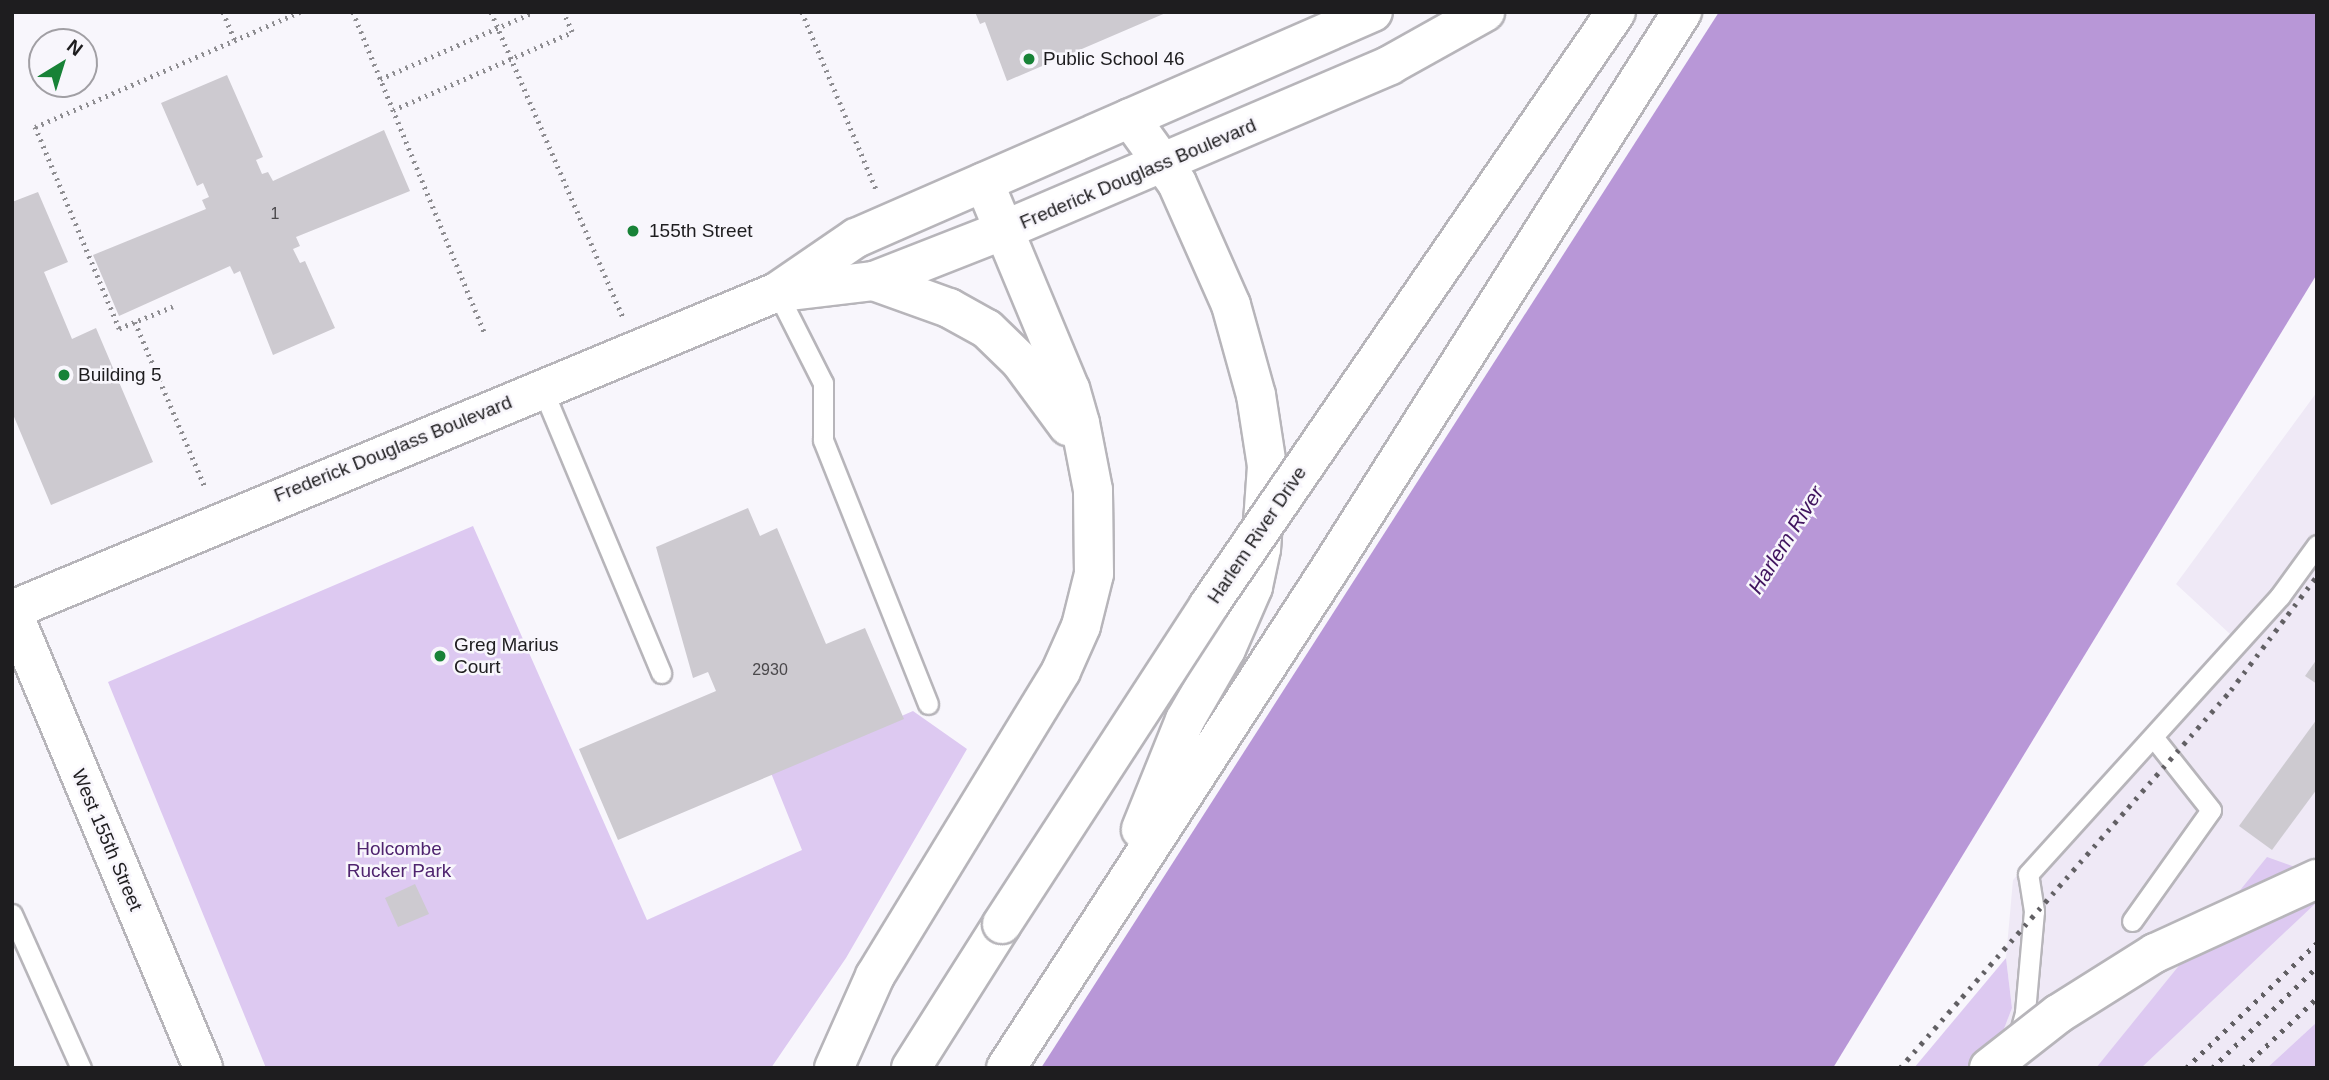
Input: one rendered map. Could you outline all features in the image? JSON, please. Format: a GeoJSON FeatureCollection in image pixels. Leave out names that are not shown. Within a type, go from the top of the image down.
{"type":"FeatureCollection","features":[{"type":"Feature","properties":{"kind":"main road","name":"Frederick Douglass Boulevard"},"geometry":{"type":"LineString","coordinates":[[13,608],[219,520],[777,292],[856,238],[890,222],[1373,12]]}},
{"type":"Feature","properties":{"kind":"main road","name":"Harlem River Drive"},"geometry":{"type":"LineString","coordinates":[[912,1068],[1209,605],[1616,12]]}},
{"type":"Feature","properties":{"kind":"main road"},"geometry":{"type":"LineString","coordinates":[[1006,1068],[1682,12]]}},
{"type":"Feature","properties":{"kind":"main road","name":"Frederick Douglass Boulevard"},"geometry":{"type":"LineString","coordinates":[[777,292],[874,281],[1004,230],[1287,111],[1464,18]]}},
{"type":"Feature","properties":{"kind":"main road"},"geometry":{"type":"LineString","coordinates":[[1265,61],[1287,111]]}},
{"type":"Feature","properties":{"kind":"main road"},"geometry":{"type":"LineString","coordinates":[[1109,908],[1185,720],[1226,649],[1253,587],[1265,510],[1264,442],[1244,349],[1203,234],[1165,163],[1130,118]]}},
{"type":"Feature","properties":{"kind":"main road"},"geometry":{"type":"LineString","coordinates":[[834,1068],[875,976],[1070,652],[1094,574],[1088,456],[1070,389],[984,182]]}},
{"type":"Feature","properties":{"kind":"main road"},"geometry":{"type":"LineString","coordinates":[[874,281],[949,308],[987,329],[1036,380],[1088,456]]}},
{"type":"Feature","properties":{"kind":"main road"},"geometry":{"type":"LineString","coordinates":[[13,608],[208,1068]]}},
{"type":"Feature","properties":{"kind":"main road","name":"West 155th Street"},"geometry":{"type":"LineString","coordinates":[[13,608],[203,1068]]}},
{"type":"Feature","properties":{"kind":"main road"},"geometry":{"type":"LineString","coordinates":[[1989,1068],[2058,1014],[2155,953],[2317,879]]}},
{"type":"Feature","properties":{"kind":"lane"},"geometry":{"type":"LineString","coordinates":[[777,292],[823,383],[823,440],[928,704]]}},
{"type":"Feature","properties":{"kind":"lane"},"geometry":{"type":"LineString","coordinates":[[542,388],[661,673]]}},
{"type":"Feature","properties":{"kind":"lane"},"geometry":{"type":"LineString","coordinates":[[2010,1068],[2025,1012],[2034,911],[2028,874],[2280,596],[2317,545]]}},
{"type":"Feature","properties":{"kind":"lane"},"geometry":{"type":"LineString","coordinates":[[2132,921],[2211,810],[2154,738]]}},
{"type":"Feature","properties":{"kind":"lane"},"geometry":{"type":"LineString","coordinates":[[12,914],[81,1068]]}},
{"type":"Feature","properties":{"kind":"path"},"geometry":{"type":"LineString","coordinates":[[223,12],[235,40]]}},
{"type":"Feature","properties":{"kind":"path"},"geometry":{"type":"LineString","coordinates":[[173,307],[119,329],[35,127],[300,12]]}},
{"type":"Feature","properties":{"kind":"path"},"geometry":{"type":"LineString","coordinates":[[353,12],[485,334]]}},
{"type":"Feature","properties":{"kind":"path"},"geometry":{"type":"LineString","coordinates":[[491,12],[637,349]]}},
{"type":"Feature","properties":{"kind":"path"},"geometry":{"type":"LineString","coordinates":[[380,79],[534,12]]}},
{"type":"Feature","properties":{"kind":"path"},"geometry":{"type":"LineString","coordinates":[[393,110],[572,32],[563,12]]}},
{"type":"Feature","properties":{"kind":"path"},"geometry":{"type":"LineString","coordinates":[[802,12],[890,222]]}},
{"type":"Feature","properties":{"kind":"path"},"geometry":{"type":"LineString","coordinates":[[135,322],[219,520]]}},
{"type":"Feature","properties":{"kind":"shaded area"},"geometry":{"type":"Polygon","coordinates":[[[2317,392],[2317,1022],[2267,1068],[1989,1068],[2012,1008],[2006,958],[2013,880],[2230,634],[2176,584],[2317,392]]]}},
{"type":"Feature","properties":{"kind":"green space","name":"Holcombe Rucker Park"},"geometry":{"type":"Polygon","coordinates":[[[473,526],[647,920],[802,850],[771,773],[913,711],[967,749],[846,958],[771,1068],[266,1068],[108,682],[473,526]]]}},
{"type":"Feature","properties":{"kind":"green space"},"geometry":{"type":"Polygon","coordinates":[[[2267,857],[2317,875],[2317,902],[2141,1068],[2096,1068],[2267,857]]]}},
{"type":"Feature","properties":{"kind":"green space"},"geometry":{"type":"Polygon","coordinates":[[[2006,958],[2012,1008],[1989,1068],[1914,1068],[2006,958]]]}},
{"type":"Feature","properties":{"kind":"green space"},"geometry":{"type":"Polygon","coordinates":[[[2317,1022],[2317,1068],[2267,1068],[2317,1022]]]}},
{"type":"Feature","properties":{"kind":"water","name":"Harlem River"},"geometry":{"type":"Polygon","coordinates":[[[1719,12],[2317,12],[2317,274],[1833,1068],[1041,1068],[1719,12]]]}},
{"type":"Feature","properties":{"kind":"building","name":"Public School 46"},"geometry":{"type":"Polygon","coordinates":[[[975,12],[1168,12],[1007,81],[985,22],[980,24],[975,12]]]}},
{"type":"Feature","properties":{"kind":"building"},"geometry":{"type":"Polygon","coordinates":[[[227,75],[263,157],[256,160],[262,174],[268,172],[273,181],[384,130],[410,191],[296,237],[300,246],[293,249],[300,263],[305,261],[335,328],[273,355],[240,271],[234,274],[230,266],[119,316],[93,255],[206,209],[202,200],[209,197],[203,183],[197,186],[161,103],[227,75]]]}},
{"type":"Feature","properties":{"kind":"building","name":"Building 5"},"geometry":{"type":"Polygon","coordinates":[[[38,192],[68,262],[44,272],[72,339],[96,328],[153,462],[51,505],[12,412],[12,202],[38,192]]]}},
{"type":"Feature","properties":{"kind":"building"},"geometry":{"type":"Polygon","coordinates":[[[748,508],[760,536],[777,528],[826,644],[865,628],[904,719],[618,840],[579,749],[716,691],[708,672],[693,678],[656,547],[748,508]]]}},
{"type":"Feature","properties":{"kind":"building"},"geometry":{"type":"Polygon","coordinates":[[[2317,659],[2317,684],[2305,676],[2317,659]]]}},
{"type":"Feature","properties":{"kind":"building"},"geometry":{"type":"Polygon","coordinates":[[[2317,719],[2317,789],[2272,850],[2239,826],[2317,719]]]}},
{"type":"Feature","properties":{"kind":"building"},"geometry":{"type":"Polygon","coordinates":[[[415,884],[429,914],[398,927],[385,898],[415,884]]]}},
{"type":"Feature","properties":{"kind":"railway"},"geometry":{"type":"LineString","coordinates":[[1900,1068],[2231,690],[2317,576]]}},
{"type":"Feature","properties":{"kind":"railway"},"geometry":{"type":"LineString","coordinates":[[2186,1068],[2317,943]]}},
{"type":"Feature","properties":{"kind":"railway"},"geometry":{"type":"LineString","coordinates":[[2212,1068],[2317,967]]}},
{"type":"Feature","properties":{"kind":"railway"},"geometry":{"type":"LineString","coordinates":[[2243,1068],[2317,998]]}},
{"type":"Feature","properties":{"kind":"place","name":"Public School 46"},"geometry":{"type":"Point","coordinates":[1029,59]}},
{"type":"Feature","properties":{"kind":"place","name":"155th Street"},"geometry":{"type":"Point","coordinates":[633,231]}},
{"type":"Feature","properties":{"kind":"place","name":"Building 5"},"geometry":{"type":"Point","coordinates":[64,375]}},
{"type":"Feature","properties":{"kind":"place","name":"Greg Marius Court"},"geometry":{"type":"Point","coordinates":[440,656]}}]}
